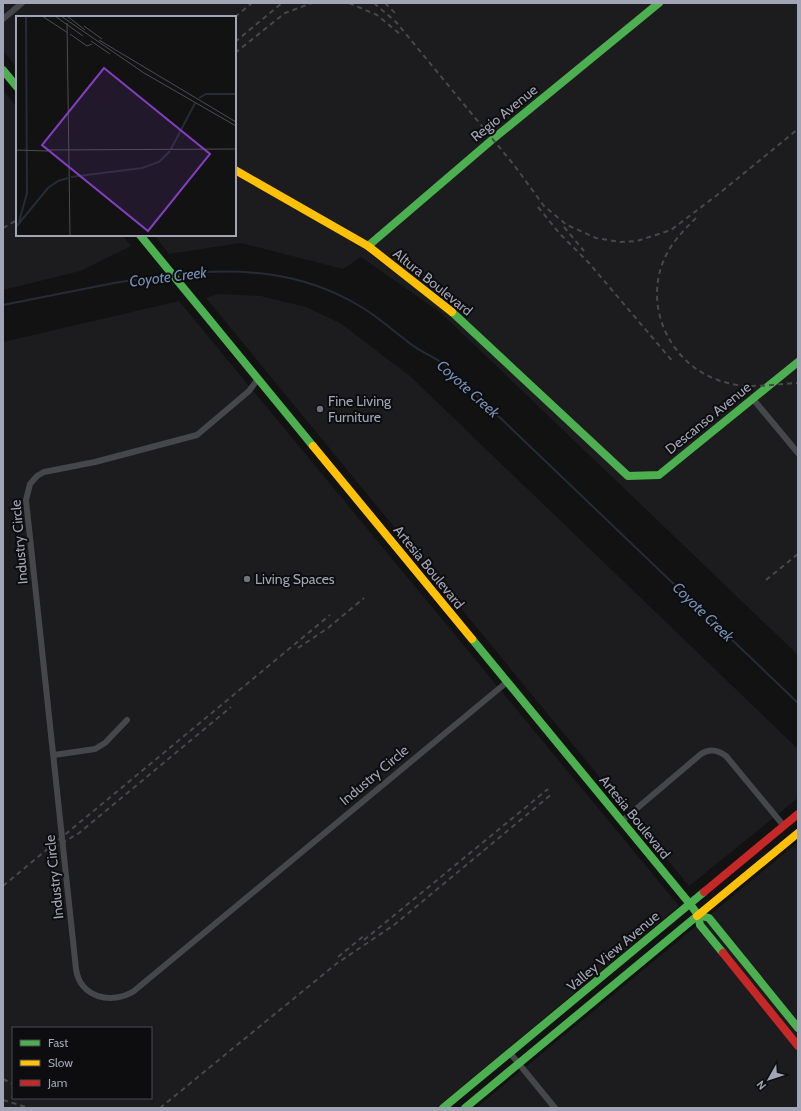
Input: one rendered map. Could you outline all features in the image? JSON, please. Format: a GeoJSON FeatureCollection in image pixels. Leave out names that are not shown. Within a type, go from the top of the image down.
{"type":"FeatureCollection","features":[{"type":"Feature","properties":{"kind":"main road","name":"Regio Avenue"},"geometry":{"type":"LineString","coordinates":[[368,246],[492,139],[659,3]]}},
{"type":"Feature","properties":{"kind":"main road"},"geometry":{"type":"LineString","coordinates":[[3,70],[16,86]]}},
{"type":"Feature","properties":{"kind":"main road","name":"Altura Boulevard"},"geometry":{"type":"LineString","coordinates":[[236,171],[368,246],[443,303],[628,476]]}},
{"type":"Feature","properties":{"kind":"main road","name":"Artesia Boulevard"},"geometry":{"type":"LineString","coordinates":[[141,236],[690,904],[698,915],[700,925],[798,1046]]}},
{"type":"Feature","properties":{"kind":"main road","name":"Descanso Avenue"},"geometry":{"type":"LineString","coordinates":[[628,476],[659,475],[798,362]]}},
{"type":"Feature","properties":{"kind":"main road","name":"Valley View Avenue"},"geometry":{"type":"LineString","coordinates":[[443,1108],[798,814]]}},
{"type":"Feature","properties":{"kind":"main road","name":"Valley View Avenue"},"geometry":{"type":"LineString","coordinates":[[465,1108],[798,833]]}},
{"type":"Feature","properties":{"kind":"main road","name":"Artesia Boulevard"},"geometry":{"type":"LineString","coordinates":[[698,915],[709,918],[798,1028]]}},
{"type":"Feature","properties":{"kind":"main road"},"geometry":{"type":"LineString","coordinates":[[595,982],[604,993]]}},
{"type":"Feature","properties":{"kind":"street"},"geometry":{"type":"LineString","coordinates":[[3,19],[22,3]]}},
{"type":"Feature","properties":{"kind":"street","name":"Industry Circle"},"geometry":{"type":"LineString","coordinates":[[258,379],[249,391],[197,436],[95,462],[44,472],[39,474],[30,484],[26,500],[76,973],[83,985],[90,992],[101,998],[114,999],[125,996],[134,991],[507,682]]}},
{"type":"Feature","properties":{"kind":"street"},"geometry":{"type":"LineString","coordinates":[[753,398],[798,453]]}},
{"type":"Feature","properties":{"kind":"street"},"geometry":{"type":"LineString","coordinates":[[54,755],[95,749],[105,743],[127,720]]}},
{"type":"Feature","properties":{"kind":"street"},"geometry":{"type":"LineString","coordinates":[[622,821],[701,754],[707,750],[716,750],[726,756],[784,826]]}},
{"type":"Feature","properties":{"kind":"street"},"geometry":{"type":"LineString","coordinates":[[510,1053],[556,1108]]}},
{"type":"Feature","properties":{"kind":"shaded area"},"geometry":{"type":"Polygon","coordinates":[[[3,3],[798,3],[798,655],[441,313],[361,257],[343,269],[241,243],[169,254],[155,236],[236,236],[236,16],[16,16],[16,67],[3,51],[3,3]]]}},
{"type":"Feature","properties":{"kind":"shaded area"},"geometry":{"type":"Polygon","coordinates":[[[3,90],[16,106],[16,236],[123,236],[131,246],[80,271],[3,290],[3,90]]]}},
{"type":"Feature","properties":{"kind":"shaded area"},"geometry":{"type":"Polygon","coordinates":[[[218,294],[261,296],[306,307],[340,323],[410,376],[798,749],[798,798],[689,886],[206,298],[218,294]]]}},
{"type":"Feature","properties":{"kind":"shaded area"},"geometry":{"type":"Polygon","coordinates":[[[179,301],[679,906],[436,1108],[3,1108],[3,342],[179,301]]]}},
{"type":"Feature","properties":{"kind":"shaded area"},"geometry":{"type":"Polygon","coordinates":[[[798,842],[798,1108],[476,1108],[798,842]]]}},
{"type":"Feature","properties":{"kind":"waterway","name":"Coyote Creek"},"geometry":{"type":"LineString","coordinates":[[176,274],[200,272],[247,272],[270,274],[314,285],[336,294],[371,313],[411,345],[445,365],[798,703]]}},
{"type":"Feature","properties":{"kind":"waterway","name":"Coyote Creek"},"geometry":{"type":"LineString","coordinates":[[3,305],[114,283],[170,274]]}},
{"type":"Feature","properties":{"kind":"railway"},"geometry":{"type":"LineString","coordinates":[[236,16],[252,3]]}},
{"type":"Feature","properties":{"kind":"railway"},"geometry":{"type":"LineString","coordinates":[[236,41],[282,3]]}},
{"type":"Feature","properties":{"kind":"railway"},"geometry":{"type":"LineString","coordinates":[[236,52],[285,13],[312,3]]}},
{"type":"Feature","properties":{"kind":"railway"},"geometry":{"type":"LineString","coordinates":[[349,3],[377,15],[401,35]]}},
{"type":"Feature","properties":{"kind":"railway"},"geometry":{"type":"LineString","coordinates":[[374,3],[396,22],[514,165],[544,206],[567,225],[596,238],[620,242],[637,241],[671,230],[721,192],[798,129]]}},
{"type":"Feature","properties":{"kind":"railway"},"geometry":{"type":"LineString","coordinates":[[385,3],[396,14]]}},
{"type":"Feature","properties":{"kind":"railway"},"geometry":{"type":"LineString","coordinates":[[538,207],[560,234],[589,263],[674,363]]}},
{"type":"Feature","properties":{"kind":"railway"},"geometry":{"type":"LineString","coordinates":[[696,218],[669,249],[663,262],[658,281],[657,301],[661,320],[668,337],[679,353],[693,366],[709,376],[728,383],[745,386],[798,383]]}},
{"type":"Feature","properties":{"kind":"railway"},"geometry":{"type":"LineString","coordinates":[[3,228],[16,221]]}},
{"type":"Feature","properties":{"kind":"railway"},"geometry":{"type":"LineString","coordinates":[[564,227],[584,251]]}},
{"type":"Feature","properties":{"kind":"railway"},"geometry":{"type":"LineString","coordinates":[[766,580],[798,554]]}},
{"type":"Feature","properties":{"kind":"railway"},"geometry":{"type":"LineString","coordinates":[[298,648],[328,628],[364,598]]}},
{"type":"Feature","properties":{"kind":"railway"},"geometry":{"type":"LineString","coordinates":[[3,886],[330,615]]}},
{"type":"Feature","properties":{"kind":"railway"},"geometry":{"type":"LineString","coordinates":[[54,848],[79,833],[231,707]]}},
{"type":"Feature","properties":{"kind":"railway"},"geometry":{"type":"LineString","coordinates":[[364,940],[548,789]]}},
{"type":"Feature","properties":{"kind":"railway"},"geometry":{"type":"LineString","coordinates":[[160,1108],[336,964],[394,925],[553,793]]}},
{"type":"Feature","properties":{"kind":"railway"},"geometry":{"type":"LineString","coordinates":[[338,957],[366,934]]}},
{"type":"Feature","properties":{"kind":"railway"},"geometry":{"type":"LineString","coordinates":[[3,1079],[12,1084]]}},
{"type":"Feature","properties":{"kind":"railway"},"geometry":{"type":"LineString","coordinates":[[3,1100],[29,1108]]}},
{"type":"Feature","properties":{"kind":"traffic: fast"},"geometry":{"type":"LineString","coordinates":[[368,246],[493,139],[659,3]]}},
{"type":"Feature","properties":{"kind":"traffic: fast"},"geometry":{"type":"LineString","coordinates":[[3,70],[16,86]]}},
{"type":"Feature","properties":{"kind":"traffic: fast"},"geometry":{"type":"LineString","coordinates":[[141,236],[313,446]]}},
{"type":"Feature","properties":{"kind":"traffic: fast"},"geometry":{"type":"LineString","coordinates":[[452,312],[628,476],[659,475],[798,362]]}},
{"type":"Feature","properties":{"kind":"traffic: fast"},"geometry":{"type":"LineString","coordinates":[[472,639],[690,904],[698,915],[700,925],[723,953]]}},
{"type":"Feature","properties":{"kind":"traffic: fast"},"geometry":{"type":"LineString","coordinates":[[443,1108],[704,892]]}},
{"type":"Feature","properties":{"kind":"traffic: fast"},"geometry":{"type":"LineString","coordinates":[[698,915],[709,918],[798,1028]]}},
{"type":"Feature","properties":{"kind":"traffic: fast"},"geometry":{"type":"LineString","coordinates":[[465,1108],[697,916]]}},
{"type":"Feature","properties":{"kind":"traffic: slow"},"geometry":{"type":"LineString","coordinates":[[236,171],[368,246],[452,312]]}},
{"type":"Feature","properties":{"kind":"traffic: slow"},"geometry":{"type":"LineString","coordinates":[[313,446],[472,639]]}},
{"type":"Feature","properties":{"kind":"traffic: slow"},"geometry":{"type":"LineString","coordinates":[[697,916],[798,833]]}},
{"type":"Feature","properties":{"kind":"traffic: jam"},"geometry":{"type":"LineString","coordinates":[[704,892],[798,814]]}},
{"type":"Feature","properties":{"kind":"traffic: jam"},"geometry":{"type":"LineString","coordinates":[[723,953],[798,1046]]}},
{"type":"Feature","properties":{"kind":"place","name":"Fine Living Furniture"},"geometry":{"type":"Point","coordinates":[320,409]}},
{"type":"Feature","properties":{"kind":"place","name":"Living Spaces"},"geometry":{"type":"Point","coordinates":[247,579]}}]}
